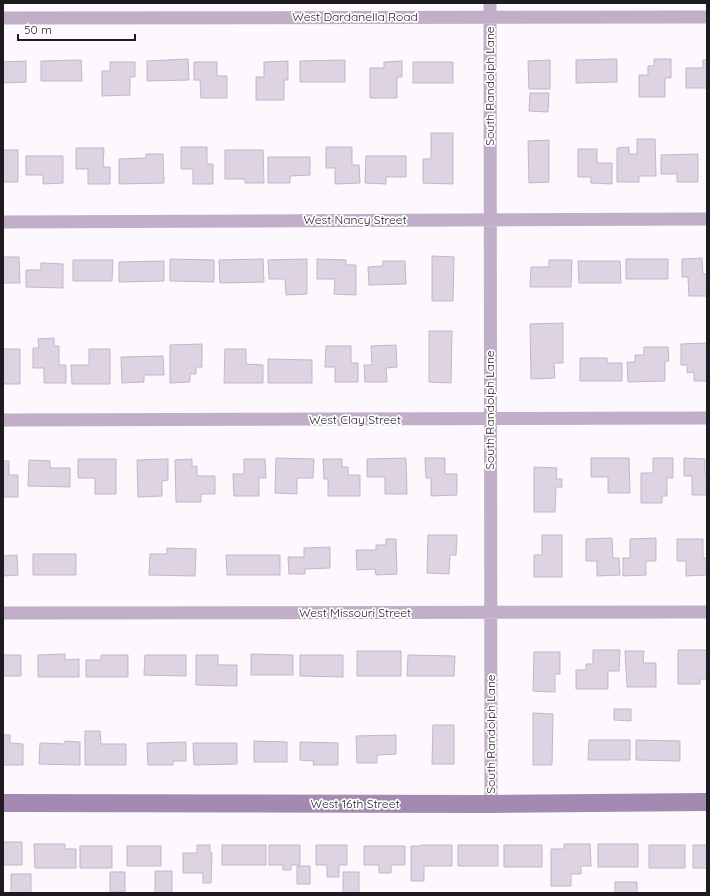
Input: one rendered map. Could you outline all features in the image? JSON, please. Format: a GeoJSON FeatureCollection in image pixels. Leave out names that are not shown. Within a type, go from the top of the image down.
{"type":"FeatureCollection","features":[{"type":"Feature","properties":{"kind":"street","name":"South Randolph Lane"},"geometry":{"type":"LineString","coordinates":[[490,3],[491,804]]}},
{"type":"Feature","properties":{"kind":"street","name":"West Dardanella Road"},"geometry":{"type":"LineString","coordinates":[[3,18],[707,17]]}},
{"type":"Feature","properties":{"kind":"street","name":"West Nancy Street"},"geometry":{"type":"LineString","coordinates":[[3,222],[707,219]]}},
{"type":"Feature","properties":{"kind":"street","name":"West Clay Street"},"geometry":{"type":"LineString","coordinates":[[3,420],[707,418]]}},
{"type":"Feature","properties":{"kind":"street","name":"West Missouri Street"},"geometry":{"type":"LineString","coordinates":[[3,613],[707,612]]}},
{"type":"Feature","properties":{"kind":"street","name":"West 16th Street"},"geometry":{"type":"LineString","coordinates":[[3,803],[491,804],[707,802]]}},
{"type":"Feature","properties":{"kind":"building"},"geometry":{"type":"Polygon","coordinates":[[[188,59],[189,80],[147,81],[147,61],[188,59]]]}},
{"type":"Feature","properties":{"kind":"building"},"geometry":{"type":"Polygon","coordinates":[[[617,59],[617,82],[576,83],[576,60],[617,59]]]}},
{"type":"Feature","properties":{"kind":"building"},"geometry":{"type":"Polygon","coordinates":[[[654,59],[671,59],[671,78],[665,78],[665,97],[639,97],[639,75],[648,75],[648,66],[654,66],[654,59]]]}},
{"type":"Feature","properties":{"kind":"building"},"geometry":{"type":"Polygon","coordinates":[[[81,60],[82,81],[41,81],[41,61],[81,60]]]}},
{"type":"Feature","properties":{"kind":"building"},"geometry":{"type":"Polygon","coordinates":[[[345,60],[345,82],[300,82],[300,61],[345,60]]]}},
{"type":"Feature","properties":{"kind":"building"},"geometry":{"type":"Polygon","coordinates":[[[550,60],[550,89],[529,89],[528,61],[550,60]]]}},
{"type":"Feature","properties":{"kind":"building"},"geometry":{"type":"Polygon","coordinates":[[[703,60],[707,60],[707,88],[686,88],[686,68],[703,68],[703,60]]]}},
{"type":"Feature","properties":{"kind":"building"},"geometry":{"type":"Polygon","coordinates":[[[26,61],[26,82],[3,83],[3,62],[26,61]]]}},
{"type":"Feature","properties":{"kind":"building"},"geometry":{"type":"Polygon","coordinates":[[[288,61],[288,80],[284,80],[284,100],[256,100],[256,77],[264,77],[264,62],[288,61]]]}},
{"type":"Feature","properties":{"kind":"building"},"geometry":{"type":"Polygon","coordinates":[[[402,61],[402,77],[397,77],[397,98],[370,98],[370,68],[384,68],[384,62],[402,61]]]}},
{"type":"Feature","properties":{"kind":"building"},"geometry":{"type":"Polygon","coordinates":[[[110,62],[135,62],[135,77],[130,77],[130,95],[102,96],[102,71],[110,71],[110,62]]]}},
{"type":"Feature","properties":{"kind":"building"},"geometry":{"type":"Polygon","coordinates":[[[194,62],[217,62],[217,76],[227,76],[227,98],[201,98],[200,80],[194,80],[194,62]]]}},
{"type":"Feature","properties":{"kind":"building"},"geometry":{"type":"Polygon","coordinates":[[[413,62],[453,62],[453,83],[413,83],[413,62]]]}},
{"type":"Feature","properties":{"kind":"building"},"geometry":{"type":"Polygon","coordinates":[[[530,93],[549,93],[548,112],[529,111],[530,93]]]}},
{"type":"Feature","properties":{"kind":"building"},"geometry":{"type":"Polygon","coordinates":[[[431,133],[453,133],[453,184],[423,183],[423,159],[431,159],[431,133]]]}},
{"type":"Feature","properties":{"kind":"building"},"geometry":{"type":"Polygon","coordinates":[[[637,139],[655,139],[656,176],[639,176],[639,182],[617,182],[617,148],[629,147],[629,154],[637,154],[637,139]]]}},
{"type":"Feature","properties":{"kind":"building"},"geometry":{"type":"Polygon","coordinates":[[[549,140],[549,182],[529,183],[528,141],[549,140]]]}},
{"type":"Feature","properties":{"kind":"building"},"geometry":{"type":"Polygon","coordinates":[[[181,147],[207,147],[207,164],[213,164],[213,184],[193,184],[193,169],[181,169],[181,147]]]}},
{"type":"Feature","properties":{"kind":"building"},"geometry":{"type":"Polygon","coordinates":[[[326,147],[352,147],[352,165],[359,165],[360,183],[335,184],[335,168],[326,168],[326,147]]]}},
{"type":"Feature","properties":{"kind":"building"},"geometry":{"type":"Polygon","coordinates":[[[76,148],[104,148],[103,167],[110,167],[110,184],[88,184],[88,169],[76,169],[76,148]]]}},
{"type":"Feature","properties":{"kind":"building"},"geometry":{"type":"Polygon","coordinates":[[[578,149],[597,149],[597,163],[612,163],[612,184],[591,183],[591,177],[578,177],[578,149]]]}},
{"type":"Feature","properties":{"kind":"building"},"geometry":{"type":"Polygon","coordinates":[[[3,150],[18,150],[18,182],[3,182],[3,150]]]}},
{"type":"Feature","properties":{"kind":"building"},"geometry":{"type":"Polygon","coordinates":[[[225,150],[263,150],[264,183],[245,183],[245,179],[225,179],[225,150]]]}},
{"type":"Feature","properties":{"kind":"building"},"geometry":{"type":"Polygon","coordinates":[[[146,154],[163,154],[164,183],[119,184],[119,159],[146,158],[146,154]]]}},
{"type":"Feature","properties":{"kind":"building"},"geometry":{"type":"Polygon","coordinates":[[[698,154],[698,182],[677,182],[677,174],[661,174],[661,155],[698,154]]]}},
{"type":"Feature","properties":{"kind":"building"},"geometry":{"type":"Polygon","coordinates":[[[26,156],[63,156],[63,183],[43,184],[43,175],[26,175],[26,156]]]}},
{"type":"Feature","properties":{"kind":"building"},"geometry":{"type":"Polygon","coordinates":[[[366,156],[406,156],[406,177],[386,177],[386,184],[365,183],[366,156]]]}},
{"type":"Feature","properties":{"kind":"building"},"geometry":{"type":"Polygon","coordinates":[[[268,157],[310,157],[310,175],[290,176],[290,183],[268,183],[268,157]]]}},
{"type":"Feature","properties":{"kind":"building"},"geometry":{"type":"Polygon","coordinates":[[[432,256],[454,257],[453,301],[432,301],[432,256]]]}},
{"type":"Feature","properties":{"kind":"building"},"geometry":{"type":"Polygon","coordinates":[[[3,257],[19,257],[20,283],[3,283],[3,257]]]}},
{"type":"Feature","properties":{"kind":"building"},"geometry":{"type":"Polygon","coordinates":[[[702,258],[703,274],[707,274],[707,296],[689,296],[688,277],[682,277],[682,259],[702,258]]]}},
{"type":"Feature","properties":{"kind":"building"},"geometry":{"type":"Polygon","coordinates":[[[170,259],[214,260],[214,282],[170,281],[170,259]]]}},
{"type":"Feature","properties":{"kind":"building"},"geometry":{"type":"Polygon","coordinates":[[[263,259],[264,282],[220,283],[219,260],[263,259]]]}},
{"type":"Feature","properties":{"kind":"building"},"geometry":{"type":"Polygon","coordinates":[[[307,259],[307,294],[286,295],[285,279],[269,279],[268,260],[307,259]]]}},
{"type":"Feature","properties":{"kind":"building"},"geometry":{"type":"Polygon","coordinates":[[[317,259],[346,260],[346,265],[356,265],[356,295],[334,294],[335,279],[317,279],[317,259]]]}},
{"type":"Feature","properties":{"kind":"building"},"geometry":{"type":"Polygon","coordinates":[[[626,259],[668,259],[668,279],[626,279],[626,259]]]}},
{"type":"Feature","properties":{"kind":"building"},"geometry":{"type":"Polygon","coordinates":[[[73,260],[113,260],[112,281],[73,281],[73,260]]]}},
{"type":"Feature","properties":{"kind":"building"},"geometry":{"type":"Polygon","coordinates":[[[549,260],[572,260],[571,287],[530,287],[531,267],[549,267],[549,260]]]}},
{"type":"Feature","properties":{"kind":"building"},"geometry":{"type":"Polygon","coordinates":[[[164,261],[164,281],[119,282],[119,262],[164,261]]]}},
{"type":"Feature","properties":{"kind":"building"},"geometry":{"type":"Polygon","coordinates":[[[383,261],[405,261],[406,284],[369,285],[368,267],[383,266],[383,261]]]}},
{"type":"Feature","properties":{"kind":"building"},"geometry":{"type":"Polygon","coordinates":[[[578,261],[620,261],[621,283],[579,283],[578,261]]]}},
{"type":"Feature","properties":{"kind":"building"},"geometry":{"type":"Polygon","coordinates":[[[41,263],[63,264],[63,288],[26,287],[26,270],[41,270],[41,263]]]}},
{"type":"Feature","properties":{"kind":"building"},"geometry":{"type":"Polygon","coordinates":[[[563,323],[563,363],[554,363],[555,378],[531,379],[530,324],[563,323]]]}},
{"type":"Feature","properties":{"kind":"building"},"geometry":{"type":"Polygon","coordinates":[[[429,331],[452,331],[451,383],[429,382],[429,331]]]}},
{"type":"Feature","properties":{"kind":"building"},"geometry":{"type":"Polygon","coordinates":[[[54,338],[54,346],[59,346],[59,365],[66,365],[66,383],[44,383],[44,368],[33,368],[33,348],[39,348],[38,339],[54,338]]]}},
{"type":"Feature","properties":{"kind":"building"},"geometry":{"type":"Polygon","coordinates":[[[707,343],[707,381],[694,381],[694,372],[687,373],[687,365],[681,365],[681,344],[707,343]]]}},
{"type":"Feature","properties":{"kind":"building"},"geometry":{"type":"Polygon","coordinates":[[[202,344],[202,367],[196,367],[196,374],[190,374],[190,382],[170,383],[170,345],[202,344]]]}},
{"type":"Feature","properties":{"kind":"building"},"geometry":{"type":"Polygon","coordinates":[[[396,345],[397,367],[386,368],[387,382],[365,382],[364,365],[372,365],[371,346],[396,345]]]}},
{"type":"Feature","properties":{"kind":"building"},"geometry":{"type":"Polygon","coordinates":[[[326,346],[351,346],[351,363],[358,363],[358,382],[335,382],[335,367],[325,367],[326,346]]]}},
{"type":"Feature","properties":{"kind":"building"},"geometry":{"type":"Polygon","coordinates":[[[644,347],[668,347],[669,361],[665,361],[665,381],[628,382],[627,362],[635,362],[635,355],[644,355],[644,347]]]}},
{"type":"Feature","properties":{"kind":"building"},"geometry":{"type":"Polygon","coordinates":[[[3,349],[20,349],[20,384],[3,384],[3,349]]]}},
{"type":"Feature","properties":{"kind":"building"},"geometry":{"type":"Polygon","coordinates":[[[89,349],[110,349],[110,384],[72,384],[71,365],[89,365],[89,349]]]}},
{"type":"Feature","properties":{"kind":"building"},"geometry":{"type":"Polygon","coordinates":[[[225,349],[246,349],[246,364],[263,365],[263,383],[224,383],[225,349]]]}},
{"type":"Feature","properties":{"kind":"building"},"geometry":{"type":"Polygon","coordinates":[[[163,356],[164,375],[144,375],[144,382],[122,383],[121,357],[163,356]]]}},
{"type":"Feature","properties":{"kind":"building"},"geometry":{"type":"Polygon","coordinates":[[[580,358],[607,358],[607,363],[622,363],[622,381],[580,381],[580,358]]]}},
{"type":"Feature","properties":{"kind":"building"},"geometry":{"type":"Polygon","coordinates":[[[268,359],[312,360],[312,383],[268,383],[268,359]]]}},
{"type":"Feature","properties":{"kind":"building"},"geometry":{"type":"Polygon","coordinates":[[[276,458],[314,459],[313,478],[297,478],[297,494],[275,493],[276,458]]]}},
{"type":"Feature","properties":{"kind":"building"},"geometry":{"type":"Polygon","coordinates":[[[406,458],[407,494],[385,494],[385,477],[367,477],[367,459],[406,458]]]}},
{"type":"Feature","properties":{"kind":"building"},"geometry":{"type":"Polygon","coordinates":[[[425,458],[445,458],[445,474],[457,474],[457,495],[431,496],[431,478],[426,478],[425,458]]]}},
{"type":"Feature","properties":{"kind":"building"},"geometry":{"type":"Polygon","coordinates":[[[591,458],[629,458],[630,493],[608,493],[608,477],[591,477],[591,458]]]}},
{"type":"Feature","properties":{"kind":"building"},"geometry":{"type":"Polygon","coordinates":[[[653,458],[673,458],[673,478],[667,478],[667,496],[662,496],[662,503],[641,503],[641,473],[653,473],[653,458]]]}},
{"type":"Feature","properties":{"kind":"building"},"geometry":{"type":"Polygon","coordinates":[[[684,458],[705,459],[705,473],[707,473],[707,495],[692,495],[692,476],[684,476],[684,458]]]}},
{"type":"Feature","properties":{"kind":"building"},"geometry":{"type":"Polygon","coordinates":[[[78,459],[116,459],[116,494],[95,494],[95,478],[78,478],[78,459]]]}},
{"type":"Feature","properties":{"kind":"building"},"geometry":{"type":"Polygon","coordinates":[[[168,459],[168,480],[162,481],[162,496],[138,497],[137,460],[168,459]]]}},
{"type":"Feature","properties":{"kind":"building"},"geometry":{"type":"Polygon","coordinates":[[[192,459],[192,467],[197,466],[197,476],[215,476],[215,494],[201,494],[201,502],[176,502],[175,460],[192,459]]]}},
{"type":"Feature","properties":{"kind":"building"},"geometry":{"type":"Polygon","coordinates":[[[244,459],[265,459],[266,478],[259,478],[259,496],[234,496],[233,474],[244,474],[244,459]]]}},
{"type":"Feature","properties":{"kind":"building"},"geometry":{"type":"Polygon","coordinates":[[[323,459],[342,459],[342,467],[348,467],[348,475],[360,475],[360,496],[328,496],[328,479],[324,479],[323,459]]]}},
{"type":"Feature","properties":{"kind":"building"},"geometry":{"type":"Polygon","coordinates":[[[29,460],[50,461],[50,468],[70,468],[70,487],[28,486],[29,460]]]}},
{"type":"Feature","properties":{"kind":"building"},"geometry":{"type":"Polygon","coordinates":[[[3,461],[9,461],[9,475],[18,475],[18,497],[3,497],[3,461]]]}},
{"type":"Feature","properties":{"kind":"building"},"geometry":{"type":"Polygon","coordinates":[[[534,467],[557,468],[556,479],[562,479],[562,487],[556,487],[555,512],[534,512],[534,467]]]}},
{"type":"Feature","properties":{"kind":"building"},"geometry":{"type":"Polygon","coordinates":[[[428,535],[457,535],[456,555],[450,555],[449,574],[427,573],[428,535]]]}},
{"type":"Feature","properties":{"kind":"building"},"geometry":{"type":"Polygon","coordinates":[[[542,535],[562,535],[562,577],[534,577],[534,555],[542,555],[542,535]]]}},
{"type":"Feature","properties":{"kind":"building"},"geometry":{"type":"Polygon","coordinates":[[[612,538],[613,558],[619,558],[620,575],[597,576],[597,561],[586,561],[586,539],[612,538]]]}},
{"type":"Feature","properties":{"kind":"building"},"geometry":{"type":"Polygon","coordinates":[[[656,538],[656,561],[646,561],[646,575],[623,576],[623,558],[630,558],[630,539],[656,538]]]}},
{"type":"Feature","properties":{"kind":"building"},"geometry":{"type":"Polygon","coordinates":[[[386,539],[396,539],[397,574],[376,575],[375,569],[357,570],[356,550],[376,550],[376,545],[386,545],[386,539]]]}},
{"type":"Feature","properties":{"kind":"building"},"geometry":{"type":"Polygon","coordinates":[[[677,539],[703,539],[703,558],[707,558],[707,575],[686,576],[686,561],[677,561],[677,539]]]}},
{"type":"Feature","properties":{"kind":"building"},"geometry":{"type":"Polygon","coordinates":[[[330,547],[330,568],[305,569],[305,574],[289,574],[288,557],[304,557],[304,548],[330,547]]]}},
{"type":"Feature","properties":{"kind":"building"},"geometry":{"type":"Polygon","coordinates":[[[167,548],[196,549],[195,576],[149,575],[150,554],[167,554],[167,548]]]}},
{"type":"Feature","properties":{"kind":"building"},"geometry":{"type":"Polygon","coordinates":[[[33,554],[76,554],[76,575],[33,575],[33,554]]]}},
{"type":"Feature","properties":{"kind":"building"},"geometry":{"type":"Polygon","coordinates":[[[17,555],[18,575],[3,576],[3,556],[17,555]]]}},
{"type":"Feature","properties":{"kind":"building"},"geometry":{"type":"Polygon","coordinates":[[[226,555],[280,555],[280,575],[227,575],[226,555]]]}},
{"type":"Feature","properties":{"kind":"building"},"geometry":{"type":"Polygon","coordinates":[[[593,650],[620,650],[619,671],[608,671],[608,689],[576,689],[576,670],[586,670],[586,664],[593,664],[593,650]]]}},
{"type":"Feature","properties":{"kind":"building"},"geometry":{"type":"Polygon","coordinates":[[[678,650],[707,650],[707,679],[700,679],[700,684],[678,684],[678,650]]]}},
{"type":"Feature","properties":{"kind":"building"},"geometry":{"type":"Polygon","coordinates":[[[357,651],[401,651],[401,676],[357,676],[357,651]]]}},
{"type":"Feature","properties":{"kind":"building"},"geometry":{"type":"Polygon","coordinates":[[[625,651],[644,651],[643,663],[656,663],[656,687],[627,687],[625,651]]]}},
{"type":"Feature","properties":{"kind":"building"},"geometry":{"type":"Polygon","coordinates":[[[534,652],[560,652],[560,674],[555,674],[555,692],[533,691],[534,652]]]}},
{"type":"Feature","properties":{"kind":"building"},"geometry":{"type":"Polygon","coordinates":[[[65,654],[65,660],[79,659],[79,677],[38,677],[38,655],[65,654]]]}},
{"type":"Feature","properties":{"kind":"building"},"geometry":{"type":"Polygon","coordinates":[[[251,654],[293,655],[293,675],[251,675],[251,654]]]}},
{"type":"Feature","properties":{"kind":"building"},"geometry":{"type":"Polygon","coordinates":[[[3,655],[21,655],[21,676],[3,676],[3,655]]]}},
{"type":"Feature","properties":{"kind":"building"},"geometry":{"type":"Polygon","coordinates":[[[101,655],[128,655],[128,677],[86,677],[86,660],[101,660],[101,655]]]}},
{"type":"Feature","properties":{"kind":"building"},"geometry":{"type":"Polygon","coordinates":[[[145,655],[186,655],[186,676],[144,675],[145,655]]]}},
{"type":"Feature","properties":{"kind":"building"},"geometry":{"type":"Polygon","coordinates":[[[196,655],[218,655],[218,665],[237,665],[237,686],[196,685],[196,655]]]}},
{"type":"Feature","properties":{"kind":"building"},"geometry":{"type":"Polygon","coordinates":[[[300,655],[343,655],[343,677],[300,676],[300,655]]]}},
{"type":"Feature","properties":{"kind":"building"},"geometry":{"type":"Polygon","coordinates":[[[408,655],[455,656],[454,676],[407,676],[408,655]]]}},
{"type":"Feature","properties":{"kind":"building"},"geometry":{"type":"Polygon","coordinates":[[[614,709],[631,709],[631,721],[614,720],[614,709]]]}},
{"type":"Feature","properties":{"kind":"building"},"geometry":{"type":"Polygon","coordinates":[[[533,713],[553,714],[552,765],[533,765],[533,713]]]}},
{"type":"Feature","properties":{"kind":"building"},"geometry":{"type":"Polygon","coordinates":[[[433,725],[454,725],[454,764],[432,764],[433,725]]]}},
{"type":"Feature","properties":{"kind":"building"},"geometry":{"type":"Polygon","coordinates":[[[85,731],[100,731],[101,744],[126,744],[126,765],[85,765],[85,731]]]}},
{"type":"Feature","properties":{"kind":"building"},"geometry":{"type":"Polygon","coordinates":[[[3,735],[10,735],[10,743],[23,744],[23,765],[3,765],[3,735]]]}},
{"type":"Feature","properties":{"kind":"building"},"geometry":{"type":"Polygon","coordinates":[[[396,735],[396,754],[377,755],[377,763],[357,763],[356,736],[396,735]]]}},
{"type":"Feature","properties":{"kind":"building"},"geometry":{"type":"Polygon","coordinates":[[[589,740],[630,740],[630,760],[588,760],[589,740]]]}},
{"type":"Feature","properties":{"kind":"building"},"geometry":{"type":"Polygon","coordinates":[[[636,740],[680,741],[680,761],[636,760],[636,740]]]}},
{"type":"Feature","properties":{"kind":"building"},"geometry":{"type":"Polygon","coordinates":[[[65,741],[80,742],[80,765],[39,764],[40,743],[65,744],[65,741]]]}},
{"type":"Feature","properties":{"kind":"building"},"geometry":{"type":"Polygon","coordinates":[[[254,741],[287,742],[287,762],[254,762],[254,741]]]}},
{"type":"Feature","properties":{"kind":"building"},"geometry":{"type":"Polygon","coordinates":[[[186,742],[186,761],[173,761],[173,765],[148,765],[147,743],[186,742]]]}},
{"type":"Feature","properties":{"kind":"building"},"geometry":{"type":"Polygon","coordinates":[[[300,742],[338,743],[338,765],[313,765],[314,761],[300,760],[300,742]]]}},
{"type":"Feature","properties":{"kind":"building"},"geometry":{"type":"Polygon","coordinates":[[[193,743],[237,743],[237,764],[194,765],[193,743]]]}},
{"type":"Feature","properties":{"kind":"building"},"geometry":{"type":"Polygon","coordinates":[[[3,842],[22,842],[22,865],[3,865],[3,842]]]}},
{"type":"Feature","properties":{"kind":"building"},"geometry":{"type":"Polygon","coordinates":[[[34,844],[65,844],[65,849],[76,849],[76,868],[35,868],[34,844]]]}},
{"type":"Feature","properties":{"kind":"building"},"geometry":{"type":"Polygon","coordinates":[[[564,844],[590,844],[591,866],[581,866],[581,874],[571,874],[571,886],[551,886],[551,849],[564,849],[564,844]]]}},
{"type":"Feature","properties":{"kind":"building"},"geometry":{"type":"Polygon","coordinates":[[[598,844],[638,844],[638,867],[598,867],[598,844]]]}},
{"type":"Feature","properties":{"kind":"building"},"geometry":{"type":"Polygon","coordinates":[[[197,845],[210,845],[210,853],[212,853],[211,883],[203,883],[203,873],[183,873],[183,853],[197,853],[197,845]]]}},
{"type":"Feature","properties":{"kind":"building"},"geometry":{"type":"Polygon","coordinates":[[[222,845],[266,845],[266,865],[222,865],[222,845]]]}},
{"type":"Feature","properties":{"kind":"building"},"geometry":{"type":"Polygon","coordinates":[[[269,845],[300,845],[300,865],[291,865],[291,870],[283,870],[283,865],[269,865],[269,845]]]}},
{"type":"Feature","properties":{"kind":"building"},"geometry":{"type":"Polygon","coordinates":[[[316,845],[347,845],[347,865],[339,865],[339,877],[327,877],[327,865],[316,865],[316,845]]]}},
{"type":"Feature","properties":{"kind":"building"},"geometry":{"type":"Polygon","coordinates":[[[452,845],[452,866],[424,866],[424,881],[411,881],[411,846],[452,845]]]}},
{"type":"Feature","properties":{"kind":"building"},"geometry":{"type":"Polygon","coordinates":[[[458,845],[498,845],[498,866],[458,866],[458,845]]]}},
{"type":"Feature","properties":{"kind":"building"},"geometry":{"type":"Polygon","coordinates":[[[504,845],[542,845],[542,867],[504,867],[504,845]]]}},
{"type":"Feature","properties":{"kind":"building"},"geometry":{"type":"Polygon","coordinates":[[[649,845],[685,845],[685,868],[649,868],[649,845]]]}},
{"type":"Feature","properties":{"kind":"building"},"geometry":{"type":"Polygon","coordinates":[[[693,845],[707,845],[707,868],[693,868],[693,845]]]}},
{"type":"Feature","properties":{"kind":"building"},"geometry":{"type":"Polygon","coordinates":[[[80,846],[112,846],[112,868],[80,868],[80,846]]]}},
{"type":"Feature","properties":{"kind":"building"},"geometry":{"type":"Polygon","coordinates":[[[127,846],[161,846],[161,866],[127,866],[127,846]]]}},
{"type":"Feature","properties":{"kind":"building"},"geometry":{"type":"Polygon","coordinates":[[[364,846],[405,846],[405,865],[391,865],[391,873],[379,873],[379,865],[364,865],[364,846]]]}},
{"type":"Feature","properties":{"kind":"building"},"geometry":{"type":"Polygon","coordinates":[[[297,866],[310,866],[310,884],[297,884],[297,866]]]}},
{"type":"Feature","properties":{"kind":"building"},"geometry":{"type":"Polygon","coordinates":[[[155,871],[172,871],[172,893],[155,893],[155,871]]]}},
{"type":"Feature","properties":{"kind":"building"},"geometry":{"type":"Polygon","coordinates":[[[110,872],[125,872],[125,892],[110,892],[110,872]]]}},
{"type":"Feature","properties":{"kind":"building"},"geometry":{"type":"Polygon","coordinates":[[[343,872],[359,872],[359,893],[343,893],[343,872]]]}},
{"type":"Feature","properties":{"kind":"building"},"geometry":{"type":"Polygon","coordinates":[[[11,874],[31,874],[31,893],[11,893],[11,874]]]}},
{"type":"Feature","properties":{"kind":"building"},"geometry":{"type":"Polygon","coordinates":[[[615,882],[637,882],[637,893],[615,893],[615,882]]]}}]}
